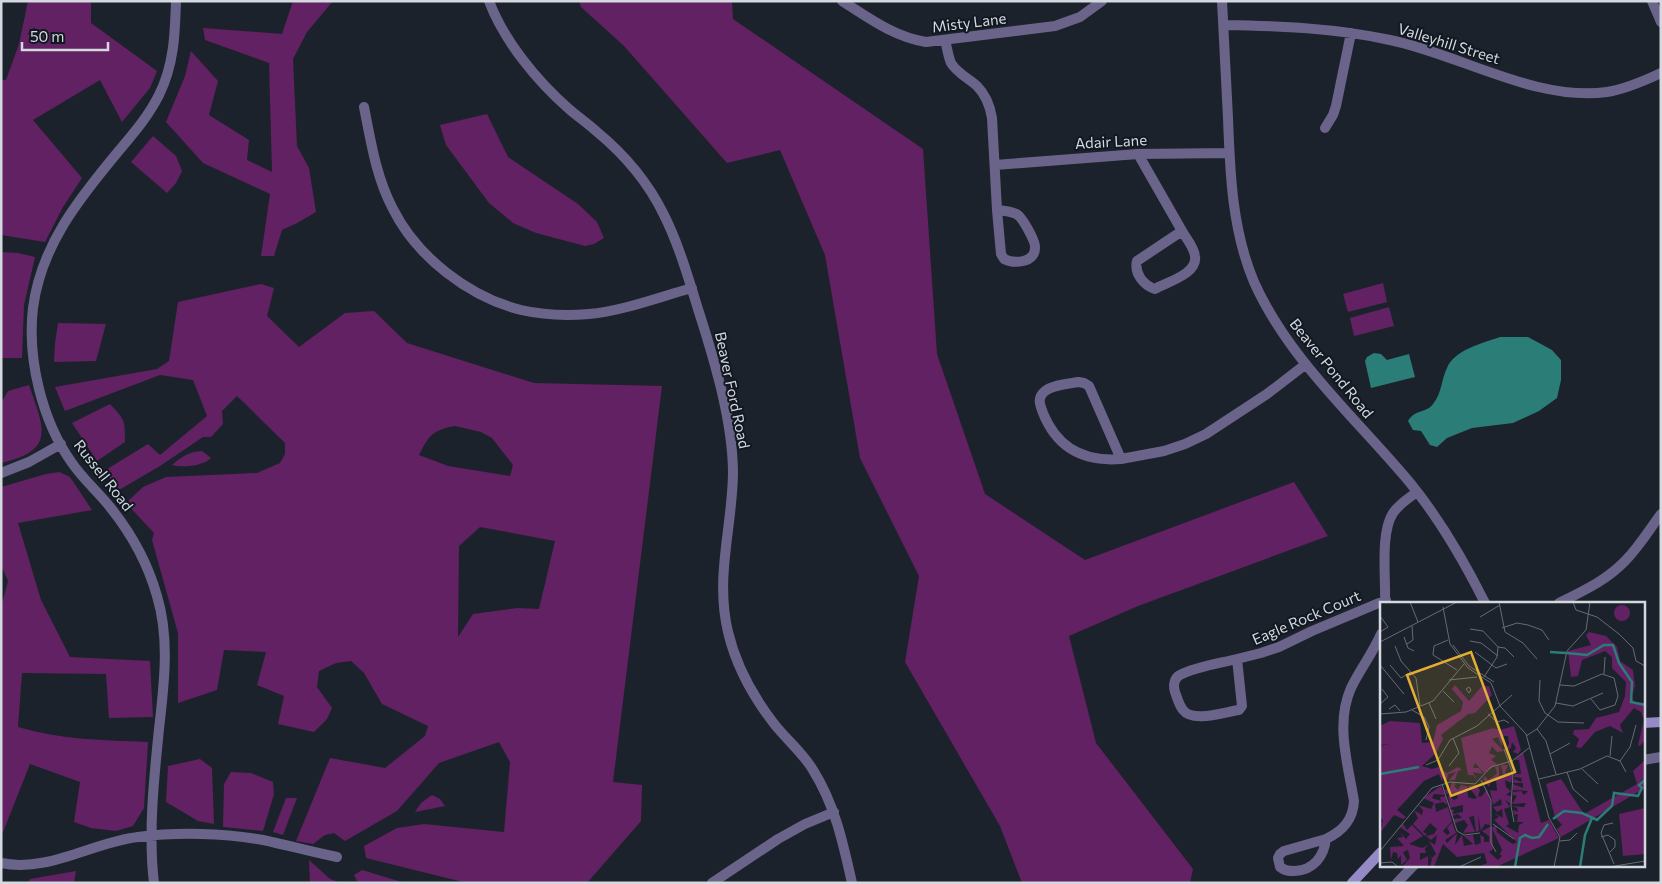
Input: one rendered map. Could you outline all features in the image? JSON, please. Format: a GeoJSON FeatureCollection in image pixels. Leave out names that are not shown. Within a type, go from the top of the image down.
{"type":"FeatureCollection","features":[{"type":"Feature","properties":{"kind":"main road"},"geometry":{"type":"LineString","coordinates":[[1644,723],[1661,722]]}},
{"type":"Feature","properties":{"kind":"main road"},"geometry":{"type":"LineString","coordinates":[[1352,883],[1380,853]]}},
{"type":"Feature","properties":{"kind":"street","name":"Russell Road"},"geometry":{"type":"LineString","coordinates":[[154,883],[151,836],[165,671],[163,620],[154,586],[136,545],[119,520],[85,480],[61,444],[42,396],[36,373],[32,350],[32,326],[37,289],[50,250],[65,221],[80,198],[144,120],[159,95],[172,55],[175,38],[176,1]]}},
{"type":"Feature","properties":{"kind":"street","name":"Beaver Ford Road"},"geometry":{"type":"LineString","coordinates":[[489,1],[501,26],[532,70],[569,109],[619,152],[644,182],[663,213],[677,242],[716,368],[726,412],[732,456],[731,513],[722,584],[728,632],[735,655],[761,705],[814,771],[834,812],[852,883]]}},
{"type":"Feature","properties":{"kind":"street","name":"Misty Lane"},"geometry":{"type":"LineString","coordinates":[[842,1],[897,34],[911,40],[926,42],[1055,26],[1080,17],[1102,1]]}},
{"type":"Feature","properties":{"kind":"street","name":"Beaver Pond Road"},"geometry":{"type":"LineString","coordinates":[[1222,1],[1229,153],[1234,208],[1247,263],[1254,282],[1271,314],[1306,364],[1417,492],[1467,567],[1484,602]]}},
{"type":"Feature","properties":{"kind":"street"},"geometry":{"type":"LineString","coordinates":[[1652,1],[1661,22]]}},
{"type":"Feature","properties":{"kind":"street","name":"Valleyhill Street"},"geometry":{"type":"LineString","coordinates":[[1224,25],[1283,26],[1351,33],[1392,40],[1430,50],[1510,78],[1568,93],[1588,94],[1616,90],[1642,82],[1661,73]]}},
{"type":"Feature","properties":{"kind":"street"},"geometry":{"type":"LineString","coordinates":[[1325,128],[1333,116],[1336,106],[1351,33]]}},
{"type":"Feature","properties":{"kind":"street"},"geometry":{"type":"LineString","coordinates":[[944,40],[951,62],[958,72],[977,87],[990,106],[992,118],[994,165],[997,210],[1001,254],[1004,259],[1023,261],[1029,259],[1033,255],[1035,245],[1026,225],[1019,216],[997,210]]}},
{"type":"Feature","properties":{"kind":"street"},"geometry":{"type":"LineString","coordinates":[[364,107],[374,156],[382,182],[392,208],[403,227],[420,249],[437,265],[452,277],[484,296],[521,310],[543,314],[567,315],[590,314],[610,310],[692,288]]}},
{"type":"Feature","properties":{"kind":"street","name":"Adair Lane"},"geometry":{"type":"LineString","coordinates":[[994,165],[1138,154],[1229,153]]}},
{"type":"Feature","properties":{"kind":"street"},"geometry":{"type":"LineString","coordinates":[[1138,154],[1182,231],[1194,253],[1194,264],[1186,273],[1155,289],[1149,287],[1141,279],[1136,266],[1137,261],[1182,231]]}},
{"type":"Feature","properties":{"kind":"street"},"geometry":{"type":"LineString","coordinates":[[1121,459],[1089,386],[1084,382],[1078,382],[1048,389],[1043,393],[1040,404],[1046,419],[1063,444],[1075,452],[1092,458],[1121,459],[1164,451],[1206,434],[1267,394],[1306,364]]}},
{"type":"Feature","properties":{"kind":"street"},"geometry":{"type":"LineString","coordinates":[[1,473],[29,462],[61,444]]}},
{"type":"Feature","properties":{"kind":"street"},"geometry":{"type":"LineString","coordinates":[[1385,601],[1385,538],[1388,525],[1398,508],[1417,492]]}},
{"type":"Feature","properties":{"kind":"street"},"geometry":{"type":"LineString","coordinates":[[1561,602],[1595,584],[1618,568],[1635,550],[1661,514]]}},
{"type":"Feature","properties":{"kind":"street","name":"Eagle Rock Court"},"geometry":{"type":"LineString","coordinates":[[1236,659],[1242,706],[1239,710],[1197,717],[1186,713],[1174,689],[1175,680],[1179,675],[1204,667],[1236,659],[1261,654],[1380,603]]}},
{"type":"Feature","properties":{"kind":"street"},"geometry":{"type":"LineString","coordinates":[[1326,839],[1321,857],[1308,868],[1290,871],[1280,867],[1278,858],[1284,850],[1326,839],[1344,828],[1350,820],[1354,809],[1354,801],[1344,745],[1343,718],[1346,702],[1352,687],[1380,636]]}},
{"type":"Feature","properties":{"kind":"street"},"geometry":{"type":"LineString","coordinates":[[1644,760],[1661,757]]}},
{"type":"Feature","properties":{"kind":"street"},"geometry":{"type":"LineString","coordinates":[[712,883],[778,839],[805,824],[834,812]]}},
{"type":"Feature","properties":{"kind":"street"},"geometry":{"type":"LineString","coordinates":[[1,863],[27,865],[47,862],[137,837],[205,834],[263,840],[337,857]]}},
{"type":"Feature","properties":{"kind":"street"},"geometry":{"type":"LineString","coordinates":[[1397,883],[1413,866]]}},
{"type":"Feature","properties":{"kind":"shaded area"},"geometry":{"type":"Polygon","coordinates":[[[28,1],[91,1],[91,23],[157,71],[150,88],[122,122],[100,80],[33,120],[82,178],[63,207],[45,242],[1,235],[1,80],[6,80],[19,44],[28,1]]]}},
{"type":"Feature","properties":{"kind":"shaded area"},"geometry":{"type":"Polygon","coordinates":[[[293,1],[333,1],[307,32],[293,59],[297,146],[309,168],[316,212],[282,230],[274,256],[261,256],[270,194],[203,163],[166,122],[185,76],[191,51],[218,81],[209,115],[249,140],[247,160],[272,172],[269,63],[205,40],[203,28],[282,34],[293,1]]]}},
{"type":"Feature","properties":{"kind":"shaded area"},"geometry":{"type":"Polygon","coordinates":[[[579,1],[732,1],[733,19],[923,149],[937,354],[985,494],[1085,560],[1294,482],[1328,536],[1138,606],[1069,636],[1096,743],[1193,869],[1190,883],[1022,883],[1000,826],[905,662],[919,576],[860,458],[825,255],[780,150],[727,163],[624,46],[581,7],[579,1]]]}},
{"type":"Feature","properties":{"kind":"shaded area"},"geometry":{"type":"Polygon","coordinates":[[[487,114],[508,157],[578,204],[597,222],[604,238],[594,244],[585,246],[536,233],[513,223],[489,203],[446,145],[440,125],[487,114]]]}},
{"type":"Feature","properties":{"kind":"shaded area"},"geometry":{"type":"Polygon","coordinates":[[[153,136],[176,156],[182,171],[176,183],[167,193],[131,162],[153,136]]]}},
{"type":"Feature","properties":{"kind":"shaded area"},"geometry":{"type":"Polygon","coordinates":[[[1,252],[35,257],[24,305],[22,358],[1,358],[1,252]]]}},
{"type":"Feature","properties":{"kind":"shaded area"},"geometry":{"type":"Polygon","coordinates":[[[1383,283],[1387,302],[1348,312],[1343,294],[1383,283]]]}},
{"type":"Feature","properties":{"kind":"shaded area"},"geometry":{"type":"Polygon","coordinates":[[[261,284],[274,288],[267,316],[299,347],[345,313],[374,311],[407,343],[534,383],[662,386],[613,782],[642,785],[641,821],[587,883],[467,883],[366,858],[364,846],[397,828],[424,824],[504,832],[510,762],[499,742],[439,763],[397,811],[345,841],[334,833],[325,835],[313,844],[296,841],[330,758],[385,768],[425,736],[428,726],[382,704],[364,673],[351,661],[336,663],[319,671],[317,687],[332,708],[327,719],[314,732],[278,724],[284,696],[257,685],[266,652],[224,650],[217,690],[178,703],[178,633],[152,540],[154,533],[126,503],[143,487],[166,477],[257,473],[280,463],[285,454],[285,443],[237,396],[222,411],[223,424],[211,437],[203,437],[160,466],[119,490],[104,471],[148,444],[160,455],[207,416],[193,380],[160,375],[65,411],[55,387],[157,369],[169,361],[178,302],[261,284]],[[455,426],[432,434],[419,455],[448,466],[510,476],[513,465],[492,438],[481,432],[455,426]],[[480,527],[459,546],[458,637],[473,614],[517,608],[539,609],[555,541],[480,527]]]}},
{"type":"Feature","properties":{"kind":"shaded area"},"geometry":{"type":"Polygon","coordinates":[[[1389,307],[1394,326],[1354,336],[1350,318],[1389,307]]]}},
{"type":"Feature","properties":{"kind":"shaded area"},"geometry":{"type":"Polygon","coordinates":[[[58,323],[106,324],[96,361],[54,362],[58,323]]]}},
{"type":"Feature","properties":{"kind":"shaded area"},"geometry":{"type":"Polygon","coordinates":[[[1500,337],[1528,337],[1552,350],[1561,360],[1561,380],[1557,398],[1539,411],[1513,423],[1472,428],[1447,438],[1437,447],[1430,445],[1421,431],[1413,430],[1408,421],[1411,417],[1428,409],[1433,404],[1447,368],[1456,356],[1470,348],[1500,337]]]}},
{"type":"Feature","properties":{"kind":"shaded area"},"geometry":{"type":"Polygon","coordinates":[[[1374,353],[1381,354],[1387,360],[1409,354],[1415,377],[1371,388],[1365,361],[1367,357],[1374,353]]]}},
{"type":"Feature","properties":{"kind":"shaded area"},"geometry":{"type":"Polygon","coordinates":[[[29,385],[39,414],[41,436],[38,444],[31,452],[19,458],[1,463],[1,403],[8,391],[29,385]]]}},
{"type":"Feature","properties":{"kind":"shaded area"},"geometry":{"type":"Polygon","coordinates":[[[110,404],[123,421],[125,442],[97,461],[72,423],[110,404]]]}},
{"type":"Feature","properties":{"kind":"shaded area"},"geometry":{"type":"Polygon","coordinates":[[[202,451],[211,458],[208,461],[193,466],[172,465],[186,455],[202,451]]]}},
{"type":"Feature","properties":{"kind":"shaded area"},"geometry":{"type":"Polygon","coordinates":[[[59,472],[70,477],[92,510],[18,523],[41,600],[70,657],[150,661],[153,717],[109,718],[106,674],[22,673],[18,727],[66,737],[148,742],[144,808],[133,826],[116,831],[91,828],[74,822],[80,782],[30,764],[1,837],[1,607],[8,581],[1,565],[1,487],[59,472]]]}},
{"type":"Feature","properties":{"kind":"shaded area"},"geometry":{"type":"Polygon","coordinates":[[[200,759],[212,768],[214,824],[198,821],[166,802],[168,766],[200,759]]]}},
{"type":"Feature","properties":{"kind":"shaded area"},"geometry":{"type":"Polygon","coordinates":[[[231,772],[251,773],[273,782],[274,794],[263,831],[223,827],[224,784],[231,772]]]}},
{"type":"Feature","properties":{"kind":"shaded area"},"geometry":{"type":"Polygon","coordinates":[[[432,795],[440,799],[445,806],[415,812],[421,803],[432,795]]]}},
{"type":"Feature","properties":{"kind":"shaded area"},"geometry":{"type":"Polygon","coordinates":[[[286,798],[297,798],[283,835],[273,832],[286,798]]]}},
{"type":"Feature","properties":{"kind":"shaded area"},"geometry":{"type":"Polygon","coordinates":[[[309,860],[330,879],[341,883],[310,883],[309,860]]]}},
{"type":"Feature","properties":{"kind":"shaded area"},"geometry":{"type":"Polygon","coordinates":[[[362,870],[405,883],[358,883],[354,875],[362,870]]]}},
{"type":"Feature","properties":{"kind":"shaded area"},"geometry":{"type":"Polygon","coordinates":[[[76,871],[74,883],[28,883],[30,879],[76,871]]]}}]}
